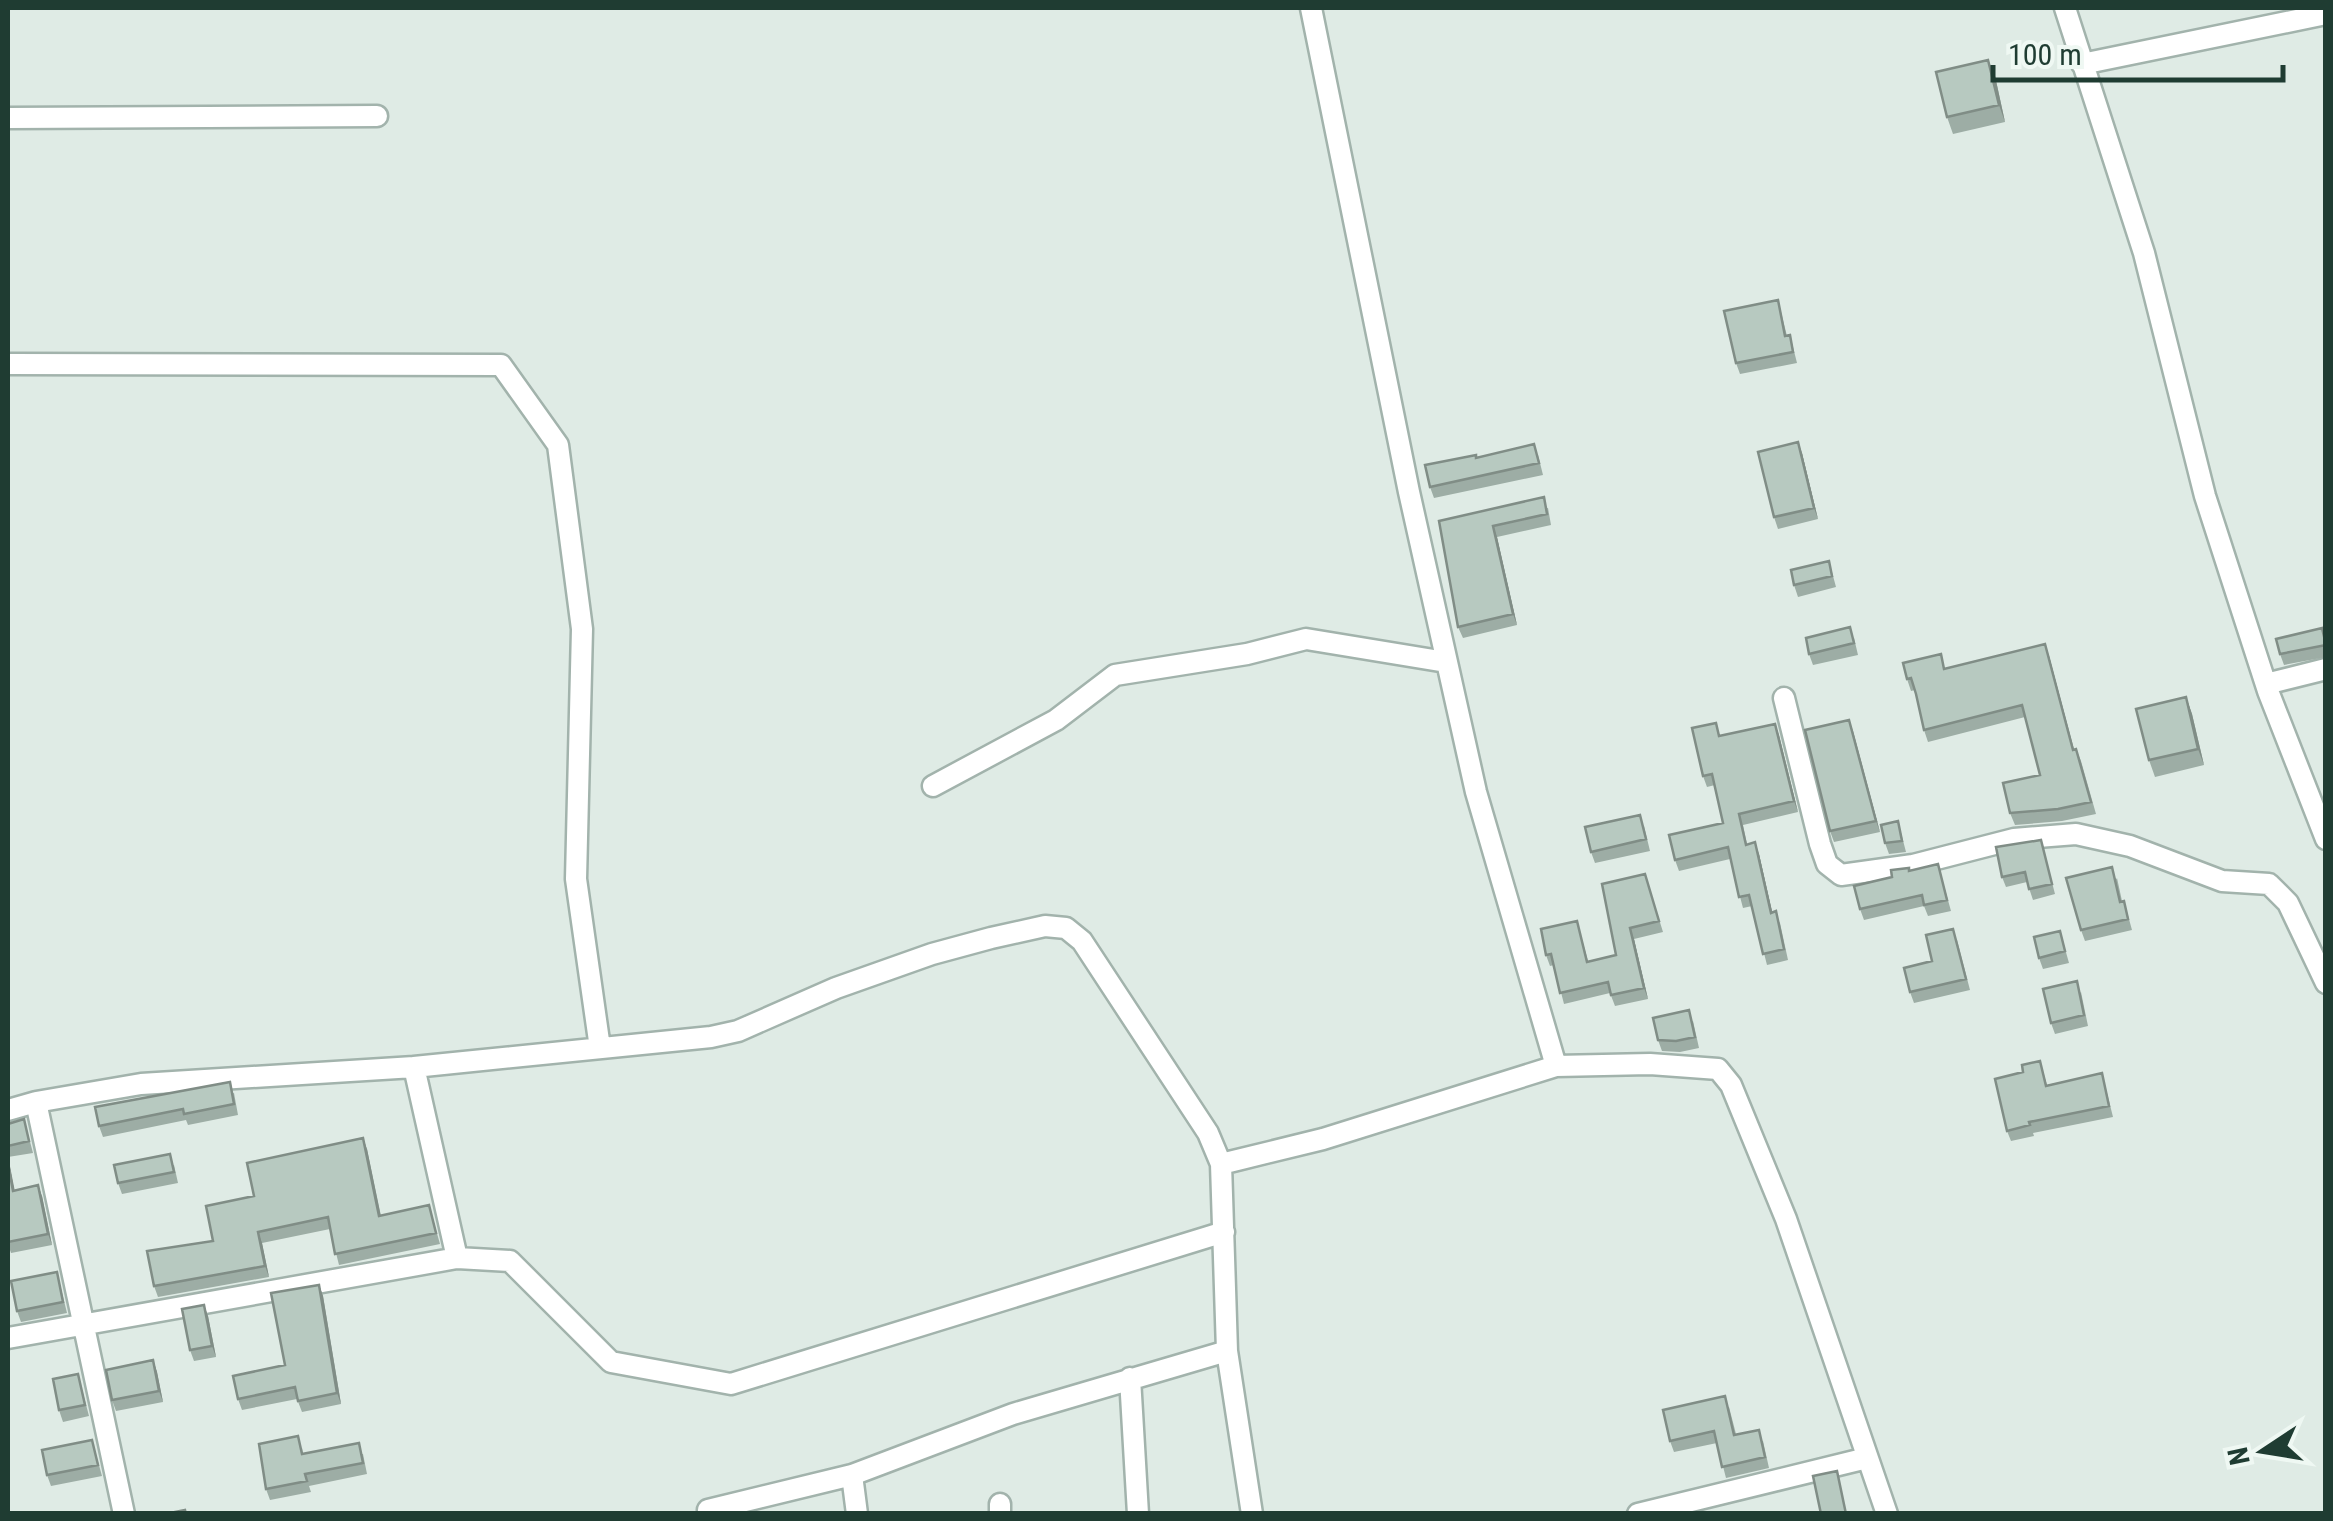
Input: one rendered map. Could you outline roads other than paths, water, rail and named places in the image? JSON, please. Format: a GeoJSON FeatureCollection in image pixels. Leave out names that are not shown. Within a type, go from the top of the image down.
{"type":"FeatureCollection","features":[{"type":"Feature","properties":{"kind":"street"},"geometry":{"type":"LineString","coordinates":[[1311,8],[1446,662],[1494,862],[1556,1066]]}},
{"type":"Feature","properties":{"kind":"street"},"geometry":{"type":"LineString","coordinates":[[2065,8],[2144,254],[2204,496],[2266,684],[2326,839]]}},
{"type":"Feature","properties":{"kind":"street"},"geometry":{"type":"LineString","coordinates":[[2082,64],[2326,14]]}},
{"type":"Feature","properties":{"kind":"street"},"geometry":{"type":"LineString","coordinates":[[8,118],[377,116]]}},
{"type":"Feature","properties":{"kind":"street"},"geometry":{"type":"LineString","coordinates":[[8,364],[501,365],[558,444],[582,630],[576,879],[600,1048]]}},
{"type":"Feature","properties":{"kind":"street"},"geometry":{"type":"LineString","coordinates":[[933,786],[1056,720],[1115,675],[1246,654],[1306,639],[1446,662]]}},
{"type":"Feature","properties":{"kind":"street"},"geometry":{"type":"LineString","coordinates":[[2266,684],[2326,669]]}},
{"type":"Feature","properties":{"kind":"street"},"geometry":{"type":"LineString","coordinates":[[1784,698],[1826,864],[1841,875],[1913,865],[2014,838],[2076,834],[2130,846],[2222,881],[2269,884],[2288,903],[2326,983]]}},
{"type":"Feature","properties":{"kind":"street"},"geometry":{"type":"LineString","coordinates":[[8,1110],[140,1084],[414,1067],[712,1037],[738,1031],[836,988],[932,954],[1044,926],[1066,928],[1082,941],[1197,1117],[1221,1164],[1227,1352],[1252,1514]]}},
{"type":"Feature","properties":{"kind":"street"},"geometry":{"type":"LineString","coordinates":[[1221,1164],[1323,1139],[1556,1066],[1650,1064],[1718,1069],[1731,1085],[1786,1219],[1887,1514]]}},
{"type":"Feature","properties":{"kind":"street"},"geometry":{"type":"LineString","coordinates":[[414,1067],[457,1258]]}},
{"type":"Feature","properties":{"kind":"street"},"geometry":{"type":"LineString","coordinates":[[36,1102],[124,1514]]}},
{"type":"Feature","properties":{"kind":"street"},"geometry":{"type":"LineString","coordinates":[[8,1338],[457,1258],[510,1261],[611,1362],[731,1384],[1224,1232]]}},
{"type":"Feature","properties":{"kind":"street"},"geometry":{"type":"LineString","coordinates":[[708,1510],[852,1475],[1013,1414],[1227,1352]]}},
{"type":"Feature","properties":{"kind":"street"},"geometry":{"type":"LineString","coordinates":[[1130,1378],[1138,1514]]}},
{"type":"Feature","properties":{"kind":"street"},"geometry":{"type":"LineString","coordinates":[[1638,1514],[1867,1458]]}},
{"type":"Feature","properties":{"kind":"street"},"geometry":{"type":"LineString","coordinates":[[852,1475],[857,1514]]}}]}
